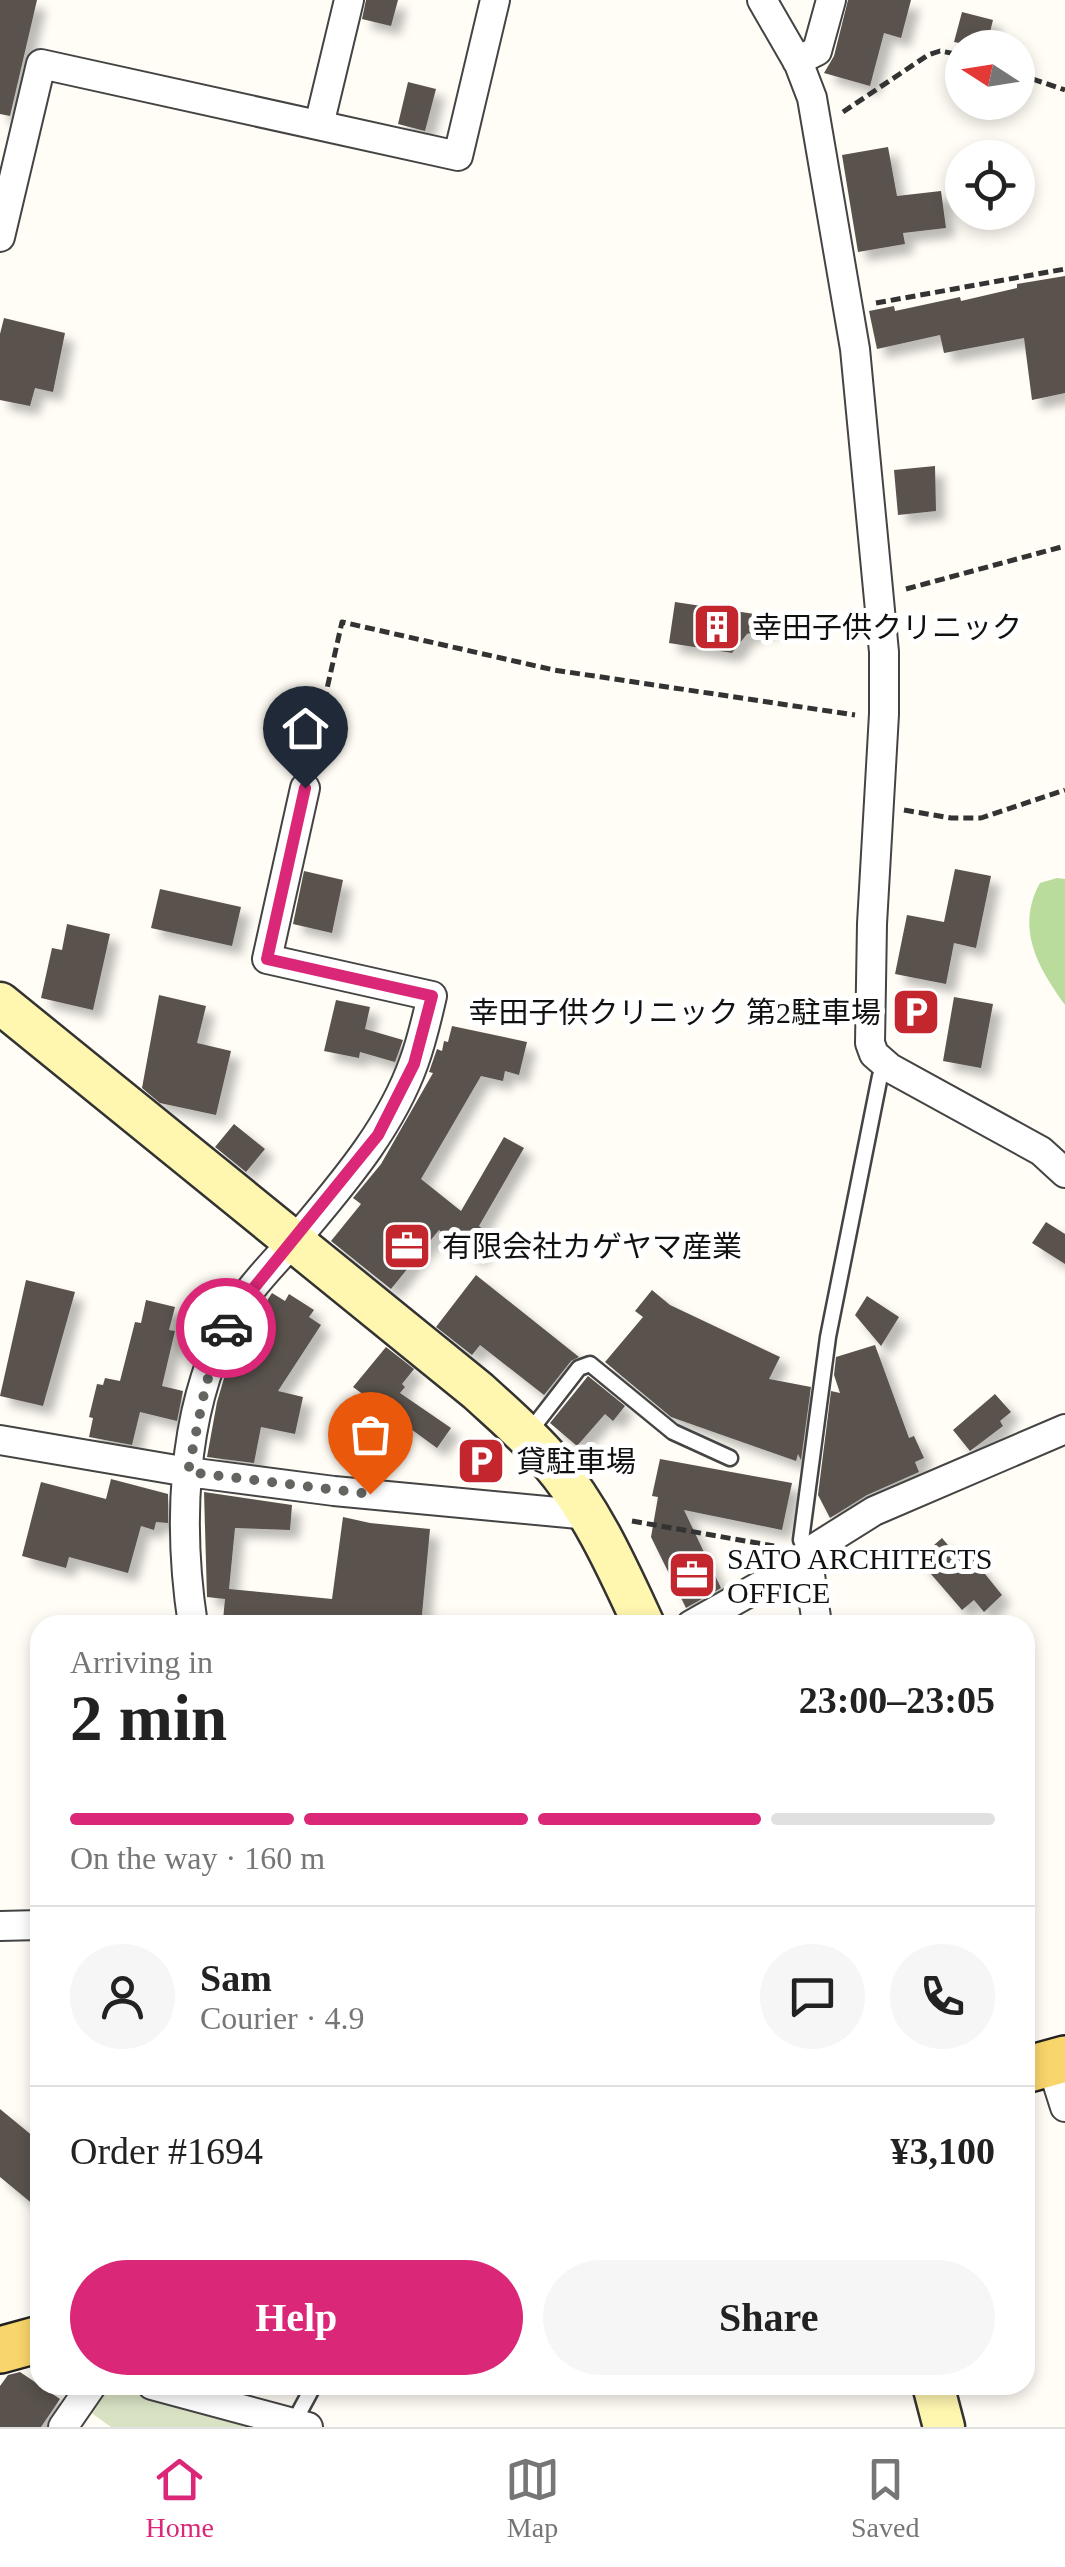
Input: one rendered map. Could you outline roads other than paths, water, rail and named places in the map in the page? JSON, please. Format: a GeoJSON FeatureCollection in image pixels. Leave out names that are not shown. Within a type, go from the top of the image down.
{"type":"FeatureCollection","features":[{"type":"Feature","properties":{"kind":"main road"},"geometry":{"type":"LineString","coordinates":[[0,2350],[30,2342]]}},
{"type":"Feature","properties":{"kind":"street"},"geometry":{"type":"LineString","coordinates":[[319,125],[349,0]]}},
{"type":"Feature","properties":{"kind":"street"},"geometry":{"type":"LineString","coordinates":[[0,238],[41,64],[458,156],[495,0]]}},
{"type":"Feature","properties":{"kind":"street"},"geometry":{"type":"LineString","coordinates":[[762,0],[797,61],[817,121],[849,308],[885,683],[876,808],[870,1043],[874,1054],[887,1066],[1040,1151],[1065,1173]]}},
{"type":"Feature","properties":{"kind":"street"},"geometry":{"type":"LineString","coordinates":[[797,61],[817,51],[831,0]]}},
{"type":"Feature","properties":{"kind":"street"},"geometry":{"type":"LineString","coordinates":[[193,1615],[185,1552],[188,1472],[206,1384],[226,1327],[386,1122],[414,1064],[432,996],[267,959],[305,788]]}},
{"type":"Feature","properties":{"kind":"street"},"geometry":{"type":"LineString","coordinates":[[0,1003],[527,1436],[589,1516],[639,1615]]}},
{"type":"Feature","properties":{"kind":"street"},"geometry":{"type":"LineString","coordinates":[[708,1615],[808,1556],[874,1511],[1065,1429]]}},
{"type":"Feature","properties":{"kind":"street"},"geometry":{"type":"LineString","coordinates":[[0,1440],[188,1472],[334,1491],[589,1516]]}},
{"type":"Feature","properties":{"kind":"street"},"geometry":{"type":"LineString","coordinates":[[808,1556],[817,1615]]}},
{"type":"Feature","properties":{"kind":"street"},"geometry":{"type":"LineString","coordinates":[[0,1926],[30,1926]]}},
{"type":"Feature","properties":{"kind":"street"},"geometry":{"type":"LineString","coordinates":[[1047,2064],[1065,2107]]}},
{"type":"Feature","properties":{"kind":"street"},"geometry":{"type":"LineString","coordinates":[[63,2427],[85,2395]]}},
{"type":"Feature","properties":{"kind":"street"},"geometry":{"type":"LineString","coordinates":[[189,2395],[301,2425]]}},
{"type":"Feature","properties":{"kind":"street"},"geometry":{"type":"LineString","coordinates":[[936,2395],[944,2427]]}},
{"type":"Feature","properties":{"kind":"lane"},"geometry":{"type":"LineString","coordinates":[[808,1556],[802,1540],[828,1337],[880,1076],[887,1066]]}},
{"type":"Feature","properties":{"kind":"lane"},"geometry":{"type":"LineString","coordinates":[[527,1436],[579,1368],[590,1364],[673,1432],[730,1458]]}},
{"type":"Feature","properties":{"kind":"lane"},"geometry":{"type":"LineString","coordinates":[[301,2425],[311,2395]]}},
{"type":"Feature","properties":{"kind":"place","name":"幸田子供クリニック"},"geometry":{"type":"Point","coordinates":[717,627]}},
{"type":"Feature","properties":{"kind":"place","name":"幸田子供クリニック 第2駐車場"},"geometry":{"type":"Point","coordinates":[916,1012]}},
{"type":"Feature","properties":{"kind":"place","name":"有限会社カゲヤマ産業"},"geometry":{"type":"Point","coordinates":[407,1246]}},
{"type":"Feature","properties":{"kind":"place","name":"貸駐車場"},"geometry":{"type":"Point","coordinates":[481,1461]}},
{"type":"Feature","properties":{"kind":"place","name":"SATO ARCHITECTS OFFICE"},"geometry":{"type":"Point","coordinates":[692,1575]}}]}
